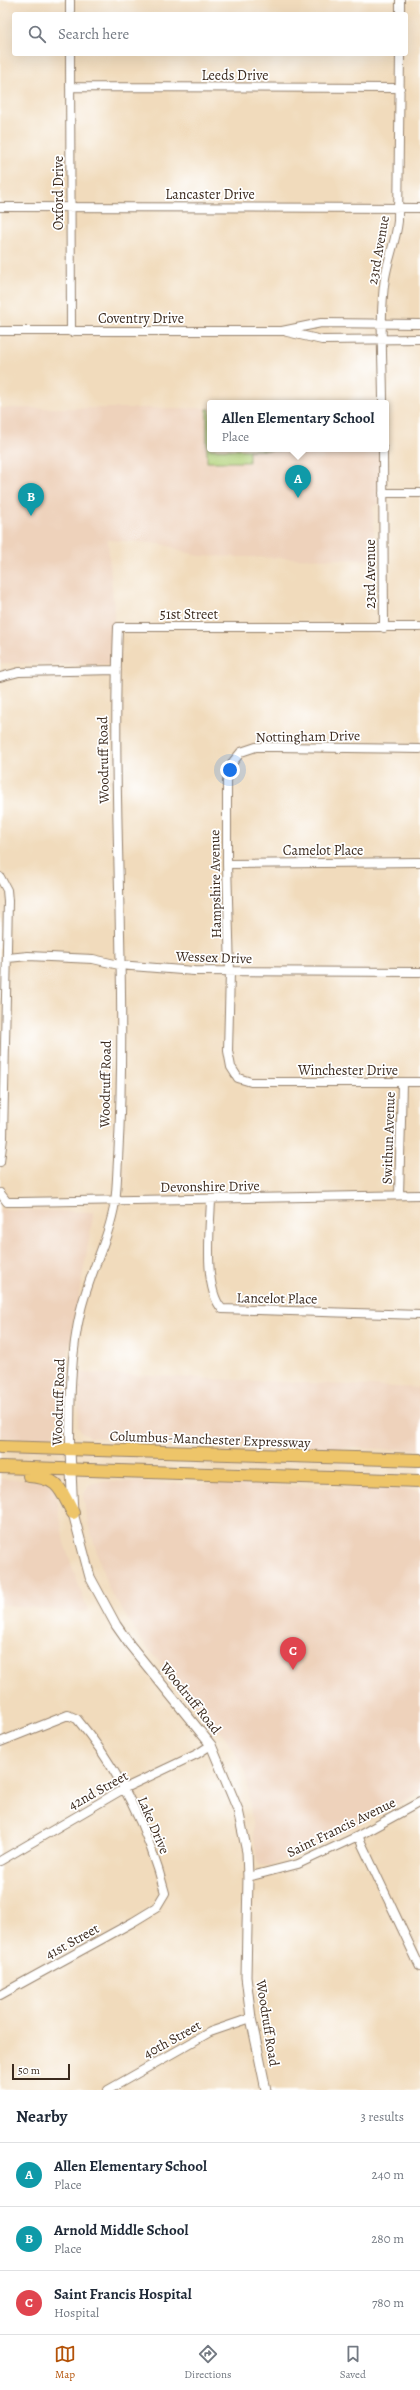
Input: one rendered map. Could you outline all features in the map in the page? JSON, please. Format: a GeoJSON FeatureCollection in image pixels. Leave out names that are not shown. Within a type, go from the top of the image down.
{"type":"FeatureCollection","features":[{"type":"Feature","properties":{"kind":"main road","name":"Columbus-Manchester Expressway"},"geometry":{"type":"LineString","coordinates":[[0,1447],[420,1460]]}},
{"type":"Feature","properties":{"kind":"main road"},"geometry":{"type":"LineString","coordinates":[[302,1478],[311,1465],[367,1464],[381,1459]]}},
{"type":"Feature","properties":{"kind":"main road"},"geometry":{"type":"LineString","coordinates":[[0,1468],[420,1481]]}},
{"type":"Feature","properties":{"kind":"main road"},"geometry":{"type":"LineString","coordinates":[[0,1468],[10,1475],[44,1477],[53,1480],[58,1485],[73,1513]]}},
{"type":"Feature","properties":{"kind":"street"},"geometry":{"type":"LineString","coordinates":[[70,0],[70,12]]}},
{"type":"Feature","properties":{"kind":"street"},"geometry":{"type":"LineString","coordinates":[[400,0],[400,12]]}},
{"type":"Feature","properties":{"kind":"street","name":"Oxford Drive"},"geometry":{"type":"LineString","coordinates":[[70,56],[71,332]]}},
{"type":"Feature","properties":{"kind":"street","name":"23rd Avenue"},"geometry":{"type":"LineString","coordinates":[[383,400],[383,324],[385,278],[396,239],[398,208],[400,56]]}},
{"type":"Feature","properties":{"kind":"street","name":"Leeds Drive"},"geometry":{"type":"LineString","coordinates":[[70,87],[400,88]]}},
{"type":"Feature","properties":{"kind":"street","name":"Lancaster Drive"},"geometry":{"type":"LineString","coordinates":[[0,207],[420,208]]}},
{"type":"Feature","properties":{"kind":"street","name":"Coventry Drive"},"geometry":{"type":"LineString","coordinates":[[0,331],[282,331],[321,323],[420,324]]}},
{"type":"Feature","properties":{"kind":"street","name":"Coventry Drive"},"geometry":{"type":"LineString","coordinates":[[282,331],[322,340],[420,339]]}},
{"type":"Feature","properties":{"kind":"street","name":"23rd Avenue"},"geometry":{"type":"LineString","coordinates":[[383,452],[384,628]]}},
{"type":"Feature","properties":{"kind":"street"},"geometry":{"type":"LineString","coordinates":[[383,493],[420,493]]}},
{"type":"Feature","properties":{"kind":"street","name":"51st Street"},"geometry":{"type":"LineString","coordinates":[[117,670],[118,627],[420,627]]}},
{"type":"Feature","properties":{"kind":"street"},"geometry":{"type":"LineString","coordinates":[[0,677],[19,672],[117,670]]}},
{"type":"Feature","properties":{"kind":"street","name":"Woodruff Road"},"geometry":{"type":"LineString","coordinates":[[117,670],[119,965],[118,1158],[115,1201],[107,1233],[87,1286],[76,1333],[70,1387],[70,1450],[73,1513],[90,1577],[116,1625],[210,1745],[238,1810],[247,1852],[248,1877],[246,1952],[251,2018],[266,2090]]}},
{"type":"Feature","properties":{"kind":"street","name":"Nottingham Drive"},"geometry":{"type":"LineString","coordinates":[[228,793],[228,781],[232,763],[241,752],[256,747],[420,749]]}},
{"type":"Feature","properties":{"kind":"street","name":"Hampshire Avenue"},"geometry":{"type":"LineString","coordinates":[[228,793],[227,864],[230,972],[228,1051],[231,1067],[238,1078],[251,1082],[275,1082]]}},
{"type":"Feature","properties":{"kind":"street","name":"Camelot Place"},"geometry":{"type":"LineString","coordinates":[[227,864],[420,862]]}},
{"type":"Feature","properties":{"kind":"street"},"geometry":{"type":"LineString","coordinates":[[0,1162],[3,1138],[8,958],[8,901],[7,890],[1,878]]}},
{"type":"Feature","properties":{"kind":"street","name":"Wessex Drive"},"geometry":{"type":"LineString","coordinates":[[8,958],[28,956],[59,957],[93,960],[119,965],[194,971],[420,972]]}},
{"type":"Feature","properties":{"kind":"street","name":"Winchester Drive"},"geometry":{"type":"LineString","coordinates":[[275,1082],[420,1082]]}},
{"type":"Feature","properties":{"kind":"street","name":"Swithun Avenue"},"geometry":{"type":"LineString","coordinates":[[399,1195],[402,1083]]}},
{"type":"Feature","properties":{"kind":"street","name":"Devonshire Drive"},"geometry":{"type":"LineString","coordinates":[[1,1195],[7,1202],[212,1200],[420,1195]]}},
{"type":"Feature","properties":{"kind":"street","name":"Lancelot Place"},"geometry":{"type":"LineString","coordinates":[[212,1200],[210,1238],[212,1291],[215,1302],[222,1310],[420,1315]]}},
{"type":"Feature","properties":{"kind":"street","name":"Lake Drive"},"geometry":{"type":"LineString","coordinates":[[0,1742],[68,1715],[77,1719],[90,1735],[125,1788],[159,1869],[165,1893],[156,1908]]}},
{"type":"Feature","properties":{"kind":"street","name":"42nd Street"},"geometry":{"type":"LineString","coordinates":[[0,1861],[125,1788],[197,1754],[210,1745]]}},
{"type":"Feature","properties":{"kind":"street","name":"Saint Francis Avenue"},"geometry":{"type":"LineString","coordinates":[[248,1877],[298,1864],[358,1836],[420,1802]]}},
{"type":"Feature","properties":{"kind":"street"},"geometry":{"type":"LineString","coordinates":[[358,1836],[420,1967]]}},
{"type":"Feature","properties":{"kind":"street","name":"41st Street"},"geometry":{"type":"LineString","coordinates":[[0,1995],[156,1908]]}},
{"type":"Feature","properties":{"kind":"street","name":"40th Street"},"geometry":{"type":"LineString","coordinates":[[108,2090],[210,2032],[251,2018]]}},
{"type":"Feature","properties":{"kind":"shaded area"},"geometry":{"type":"Polygon","coordinates":[[[0,408],[207,408],[207,452],[379,452],[379,504],[373,506],[375,560],[198,556],[162,544],[108,540],[114,612],[113,665],[0,663],[0,408]]]}},
{"type":"Feature","properties":{"kind":"shaded area"},"geometry":{"type":"Polygon","coordinates":[[[0,1209],[94,1212],[54,1435],[42,1439],[0,1437],[0,1209]]]}},
{"type":"Feature","properties":{"kind":"shaded area"},"geometry":{"type":"Polygon","coordinates":[[[80,1373],[420,1388],[420,1450],[187,1443],[90,1437],[82,1432],[78,1427],[80,1373]]]}},
{"type":"Feature","properties":{"kind":"shaded area"},"geometry":{"type":"Polygon","coordinates":[[[0,1479],[44,1481],[56,1490],[64,1543],[88,1611],[75,1612],[0,1604],[0,1479]]]}},
{"type":"Feature","properties":{"kind":"shaded area"},"geometry":{"type":"Polygon","coordinates":[[[102,1481],[420,1490],[420,1792],[379,1815],[269,1866],[259,1865],[256,1856],[246,1771],[226,1738],[191,1701],[140,1638],[108,1588],[86,1517],[83,1495],[90,1484],[102,1481]]]}},
{"type":"Feature","properties":{"kind":"green space"},"geometry":{"type":"Polygon","coordinates":[[[207,452],[249,452],[249,462],[207,462],[207,452]]]}},
{"type":"Feature","properties":{"kind":"place","name":"Allen Elementary School"},"geometry":{"type":"Point","coordinates":[298,498]}},
{"type":"Feature","properties":{"kind":"place","name":"Arnold Middle School"},"geometry":{"type":"Point","coordinates":[31,516]}},
{"type":"Feature","properties":{"kind":"place","name":"Saint Francis Hospital"},"geometry":{"type":"Point","coordinates":[293,1670]}}]}
